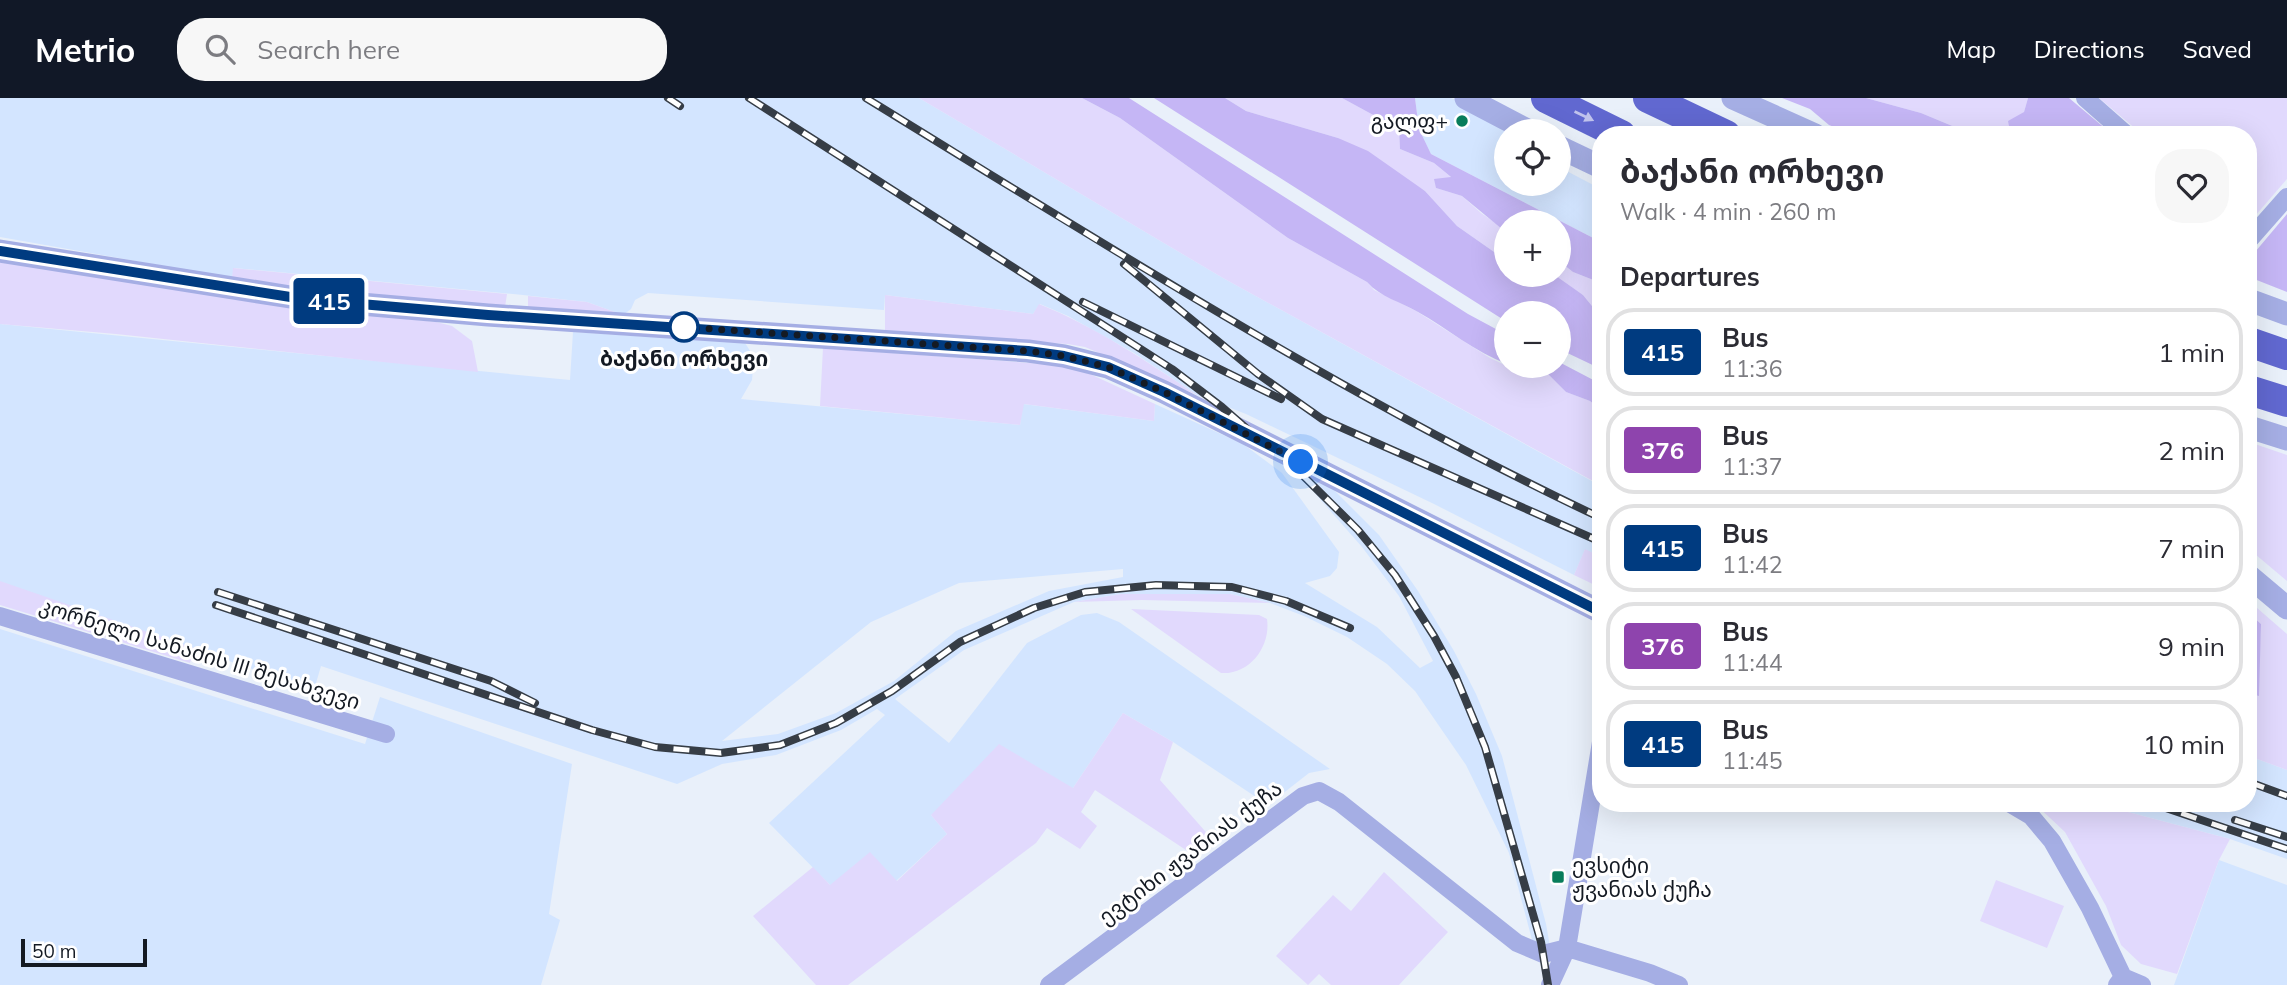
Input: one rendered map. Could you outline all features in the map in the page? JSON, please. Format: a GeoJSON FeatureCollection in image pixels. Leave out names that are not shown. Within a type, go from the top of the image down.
{"type":"FeatureCollection","features":[{"type":"Feature","properties":{"kind":"highway"},"geometry":{"type":"LineString","coordinates":[[1546,98],[1603,126]]}},
{"type":"Feature","properties":{"kind":"highway"},"geometry":{"type":"LineString","coordinates":[[1648,98],[1707,126]]}},
{"type":"Feature","properties":{"kind":"highway"},"geometry":{"type":"LineString","coordinates":[[2257,345],[2287,355]]}},
{"type":"Feature","properties":{"kind":"highway"},"geometry":{"type":"LineString","coordinates":[[2257,393],[2287,402]]}},
{"type":"Feature","properties":{"kind":"street"},"geometry":{"type":"LineString","coordinates":[[1466,98],[1507,119]]}},
{"type":"Feature","properties":{"kind":"street"},"geometry":{"type":"LineString","coordinates":[[1733,98],[1795,126]]}},
{"type":"Feature","properties":{"kind":"street"},"geometry":{"type":"LineString","coordinates":[[2085,98],[2117,126]]}},
{"type":"Feature","properties":{"kind":"street"},"geometry":{"type":"LineString","coordinates":[[1571,153],[1592,163]]}},
{"type":"Feature","properties":{"kind":"street"},"geometry":{"type":"LineString","coordinates":[[2257,231],[2287,197]]}},
{"type":"Feature","properties":{"kind":"street"},"geometry":{"type":"LineString","coordinates":[[0,251],[303,299],[488,315],[1028,351],[1064,356],[1108,367],[1164,392],[1592,607]]}},
{"type":"Feature","properties":{"kind":"street"},"geometry":{"type":"LineString","coordinates":[[2257,303],[2287,314]]}},
{"type":"Feature","properties":{"kind":"street"},"geometry":{"type":"LineString","coordinates":[[2257,430],[2287,439]]}},
{"type":"Feature","properties":{"kind":"street"},"geometry":{"type":"LineString","coordinates":[[2257,583],[2287,608]]}},
{"type":"Feature","properties":{"kind":"street","name":"კორნელი სანაძის III შესახვევი"},"geometry":{"type":"LineString","coordinates":[[0,616],[386,734]]}},
{"type":"Feature","properties":{"kind":"street","name":"ევტიხი ჟვანიას ქუჩა"},"geometry":{"type":"LineString","coordinates":[[1049,985],[1303,796],[1319,791],[1339,802],[1517,943],[1543,954],[1567,948]]}},
{"type":"Feature","properties":{"kind":"street"},"geometry":{"type":"LineString","coordinates":[[1550,985],[1567,948],[1592,797]]}},
{"type":"Feature","properties":{"kind":"street"},"geometry":{"type":"LineString","coordinates":[[2024,812],[2031,816],[2052,841],[2090,908],[2120,981],[2142,985]]}},
{"type":"Feature","properties":{"kind":"street"},"geometry":{"type":"LineString","coordinates":[[1567,948],[1650,973],[1679,985]]}},
{"type":"Feature","properties":{"kind":"shaded area"},"geometry":{"type":"Polygon","coordinates":[[[0,98],[919,98],[1223,278],[1592,481],[1592,553],[1585,550],[1574,575],[1246,414],[1197,395],[1134,353],[1068,316],[1040,304],[1033,314],[885,295],[884,310],[648,293],[635,300],[631,309],[623,315],[587,302],[523,295],[234,268],[232,278],[0,237],[0,98]]]}},
{"type":"Feature","properties":{"kind":"shaded area"},"geometry":{"type":"Polygon","coordinates":[[[919,98],[1082,98],[1120,118],[1288,238],[1367,282],[1374,290],[1416,311],[1494,360],[1494,378],[1552,378],[1566,392],[1590,401],[1592,480],[1223,278],[919,98]]]}},
{"type":"Feature","properties":{"kind":"shaded area"},"geometry":{"type":"Polygon","coordinates":[[[1082,98],[1129,98],[1494,328],[1494,358],[1288,238],[1120,118],[1082,98]]]}},
{"type":"Feature","properties":{"kind":"shaded area"},"geometry":{"type":"Polygon","coordinates":[[[1154,98],[1225,98],[1246,111],[1338,138],[1368,151],[1425,191],[1457,226],[1494,252],[1494,287],[1571,287],[1583,295],[1592,306],[1592,365],[1571,355],[1571,301],[1494,301],[1494,314],[1154,98]]]}},
{"type":"Feature","properties":{"kind":"shaded area"},"geometry":{"type":"Polygon","coordinates":[[[1225,98],[1342,98],[1399,129],[1400,149],[1434,163],[1452,178],[1436,188],[1462,196],[1494,222],[1494,252],[1457,226],[1425,191],[1338,138],[1246,111],[1225,98]]]}},
{"type":"Feature","properties":{"kind":"shaded area"},"geometry":{"type":"Polygon","coordinates":[[[1342,98],[1415,98],[1419,129],[1431,154],[1494,187],[1494,196],[1512,196],[1539,210],[1494,210],[1494,222],[1462,196],[1436,188],[1434,179],[1451,177],[1434,163],[1400,149],[1399,129],[1342,98]]]}},
{"type":"Feature","properties":{"kind":"shaded area"},"geometry":{"type":"Polygon","coordinates":[[[1415,98],[1450,98],[1461,101],[1494,123],[1494,187],[1431,154],[1419,130],[1415,98]]]}},
{"type":"Feature","properties":{"kind":"shaded area"},"geometry":{"type":"Polygon","coordinates":[[[1782,98],[1866,98],[1921,113],[1952,126],[1832,126],[1810,109],[1782,98]]]}},
{"type":"Feature","properties":{"kind":"shaded area"},"geometry":{"type":"Polygon","coordinates":[[[1866,98],[2028,98],[2024,112],[2014,126],[1952,126],[1921,113],[1866,98]]]}},
{"type":"Feature","properties":{"kind":"shaded area"},"geometry":{"type":"Polygon","coordinates":[[[2028,98],[2069,98],[2102,126],[2009,126],[2008,121],[2024,112],[2028,98]]]}},
{"type":"Feature","properties":{"kind":"shaded area"},"geometry":{"type":"Polygon","coordinates":[[[2099,98],[2287,98],[2287,179],[2257,214],[2257,126],[2132,126],[2099,98]]]}},
{"type":"Feature","properties":{"kind":"shaded area"},"geometry":{"type":"Polygon","coordinates":[[[1571,173],[1592,184],[1592,237],[1571,226],[1571,210],[1539,210],[1512,196],[1571,196],[1571,173]]]}},
{"type":"Feature","properties":{"kind":"shaded area"},"geometry":{"type":"Polygon","coordinates":[[[2287,214],[2287,292],[2257,280],[2257,250],[2287,214]]]}},
{"type":"Feature","properties":{"kind":"shaded area"},"geometry":{"type":"Polygon","coordinates":[[[1571,226],[1592,237],[1592,279],[1573,272],[1571,226]]]}},
{"type":"Feature","properties":{"kind":"shaded area"},"geometry":{"type":"Polygon","coordinates":[[[0,258],[301,308],[436,322],[452,326],[472,341],[478,372],[0,324],[0,258]]]}},
{"type":"Feature","properties":{"kind":"shaded area"},"geometry":{"type":"Polygon","coordinates":[[[233,268],[507,294],[505,307],[318,291],[232,278],[233,268]]]}},
{"type":"Feature","properties":{"kind":"shaded area"},"geometry":{"type":"Polygon","coordinates":[[[1571,270],[1592,279],[1592,306],[1583,295],[1571,287],[1571,270]]]}},
{"type":"Feature","properties":{"kind":"shaded area"},"geometry":{"type":"Polygon","coordinates":[[[885,295],[1033,314],[1039,304],[1101,334],[1197,395],[1085,347],[885,333],[885,295]]]}},
{"type":"Feature","properties":{"kind":"shaded area"},"geometry":{"type":"Polygon","coordinates":[[[528,296],[587,302],[623,315],[528,308],[528,296]]]}},
{"type":"Feature","properties":{"kind":"shaded area"},"geometry":{"type":"Polygon","coordinates":[[[0,324],[570,380],[573,332],[745,343],[754,357],[752,380],[741,399],[1020,425],[1023,404],[1154,421],[1155,404],[1243,444],[1282,473],[1339,552],[1337,568],[1330,576],[1305,583],[1377,627],[1420,668],[1433,661],[1399,596],[1362,547],[1312,490],[1257,440],[1330,486],[1379,535],[1418,591],[1454,651],[1476,694],[1502,756],[1551,952],[1535,951],[1509,853],[1466,765],[1415,691],[1387,664],[1347,637],[1270,603],[1230,594],[1121,594],[1074,602],[964,650],[895,699],[949,743],[1027,643],[1081,615],[1097,613],[1119,622],[1330,769],[1309,773],[1268,805],[1173,742],[1123,713],[1073,788],[931,815],[947,834],[896,881],[830,885],[769,823],[885,715],[877,709],[841,730],[776,755],[722,764],[677,784],[321,666],[314,690],[0,583],[0,324]],[[1123,569],[959,583],[871,622],[722,741],[778,734],[836,713],[894,681],[956,631],[1049,591],[1123,577],[1123,569]]]}},
{"type":"Feature","properties":{"kind":"shaded area"},"geometry":{"type":"Polygon","coordinates":[[[823,348],[1059,365],[1090,374],[1155,404],[1154,421],[1024,404],[1020,425],[820,406],[823,348]]]}},
{"type":"Feature","properties":{"kind":"shaded area"},"geometry":{"type":"Polygon","coordinates":[[[1571,368],[1592,379],[1592,403],[1566,392],[1552,378],[1571,378],[1571,368]]]}},
{"type":"Feature","properties":{"kind":"shaded area"},"geometry":{"type":"Polygon","coordinates":[[[2257,445],[2287,455],[2287,581],[2257,556],[2257,445]]]}},
{"type":"Feature","properties":{"kind":"shaded area"},"geometry":{"type":"Polygon","coordinates":[[[1585,549],[1592,552],[1592,584],[1574,575],[1585,549]]]}},
{"type":"Feature","properties":{"kind":"shaded area"},"geometry":{"type":"Polygon","coordinates":[[[0,581],[194,648],[190,663],[0,605],[0,581]]]}},
{"type":"Feature","properties":{"kind":"shaded area"},"geometry":{"type":"Polygon","coordinates":[[[1121,594],[1230,594],[1270,603],[1142,600],[1074,602],[1121,594]]]}},
{"type":"Feature","properties":{"kind":"shaded area"},"geometry":{"type":"Polygon","coordinates":[[[2257,608],[2287,634],[2287,770],[2257,759],[2261,624],[2257,620],[2257,608]]]}},
{"type":"Feature","properties":{"kind":"shaded area"},"geometry":{"type":"Polygon","coordinates":[[[1131,609],[1259,615],[1267,619],[1266,639],[1249,664],[1241,669],[1221,673],[1131,609]]]}},
{"type":"Feature","properties":{"kind":"shaded area"},"geometry":{"type":"Polygon","coordinates":[[[2257,620],[2261,624],[2257,696],[2257,620]]]}},
{"type":"Feature","properties":{"kind":"shaded area"},"geometry":{"type":"Polygon","coordinates":[[[0,629],[365,744],[380,697],[572,764],[549,914],[560,920],[541,985],[0,985],[0,629]]]}},
{"type":"Feature","properties":{"kind":"shaded area"},"geometry":{"type":"Polygon","coordinates":[[[1123,713],[1173,742],[1160,780],[1212,839],[1192,854],[1095,790],[1081,812],[1097,826],[1080,849],[1047,828],[1036,843],[848,985],[816,985],[753,916],[813,867],[830,885],[870,852],[897,881],[947,834],[931,815],[999,744],[1073,788],[1123,713]]]}},
{"type":"Feature","properties":{"kind":"shaded area"},"geometry":{"type":"Polygon","coordinates":[[[2257,759],[2287,770],[2287,859],[2230,839],[2128,812],[2257,812],[2257,759]]]}},
{"type":"Feature","properties":{"kind":"shaded area"},"geometry":{"type":"Polygon","coordinates":[[[2044,812],[2128,812],[2230,839],[2219,860],[2177,974],[2141,964],[2121,945],[2106,906],[2065,832],[2044,812]]]}},
{"type":"Feature","properties":{"kind":"shaded area"},"geometry":{"type":"Polygon","coordinates":[[[2219,860],[2287,885],[2287,985],[2174,985],[2219,860]]]}},
{"type":"Feature","properties":{"kind":"shaded area"},"geometry":{"type":"Polygon","coordinates":[[[1384,872],[1448,932],[1399,985],[1331,985],[1319,974],[1308,985],[1276,956],[1333,895],[1351,911],[1384,872]]]}},
{"type":"Feature","properties":{"kind":"shaded area"},"geometry":{"type":"Polygon","coordinates":[[[1996,880],[2064,906],[2047,948],[1980,921],[1996,880]]]}},
{"type":"Feature","properties":{"kind":"railway"},"geometry":{"type":"LineString","coordinates":[[668,98],[680,106]]}},
{"type":"Feature","properties":{"kind":"railway"},"geometry":{"type":"LineString","coordinates":[[749,98],[1172,369],[1254,435],[1277,450],[1358,530],[1395,575],[1434,636],[1456,677],[1485,747],[1541,942],[1548,985]]}},
{"type":"Feature","properties":{"kind":"railway"},"geometry":{"type":"LineString","coordinates":[[866,98],[1137,264],[1320,371],[1506,472],[1592,514]]}},
{"type":"Feature","properties":{"kind":"railway"},"geometry":{"type":"LineString","coordinates":[[1124,264],[1258,374],[1322,419],[1592,538]]}},
{"type":"Feature","properties":{"kind":"railway"},"geometry":{"type":"LineString","coordinates":[[1083,302],[1281,399]]}},
{"type":"Feature","properties":{"kind":"railway"},"geometry":{"type":"LineString","coordinates":[[216,605],[592,730],[655,747],[721,753],[780,745],[836,723],[892,691],[960,642],[1034,608],[1085,592],[1156,585],[1232,587],[1286,601],[1350,628]]}},
{"type":"Feature","properties":{"kind":"railway"},"geometry":{"type":"LineString","coordinates":[[218,592],[491,681],[535,703]]}},
{"type":"Feature","properties":{"kind":"railway"},"geometry":{"type":"LineString","coordinates":[[2257,785],[2287,796]]}},
{"type":"Feature","properties":{"kind":"railway"},"geometry":{"type":"LineString","coordinates":[[2178,812],[2287,849]]}},
{"type":"Feature","properties":{"kind":"railway"},"geometry":{"type":"LineString","coordinates":[[2235,820],[2287,837]]}},
{"type":"Feature","properties":{"kind":"bus line","name":"415"},"geometry":{"type":"LineString","coordinates":[[0,251],[303,299],[488,315],[1028,351],[1064,356],[1108,367],[1164,392],[1592,608]]}},
{"type":"Feature","properties":{"kind":"place","name":"გალფ+"},"geometry":{"type":"Point","coordinates":[1462,121]}},
{"type":"Feature","properties":{"kind":"place","name":"ბაქანი ორხევი"},"geometry":{"type":"Point","coordinates":[684,327]}},
{"type":"Feature","properties":{"kind":"place","name":"ევსიტი ჟვანიას ქუჩა"},"geometry":{"type":"Point","coordinates":[1558,877]}},
{"type":"Feature","properties":{"kind":"route"},"geometry":{"type":"LineString","coordinates":[[684,327],[1028,351],[1064,356],[1108,367],[1164,392],[1301,462]]}}]}
